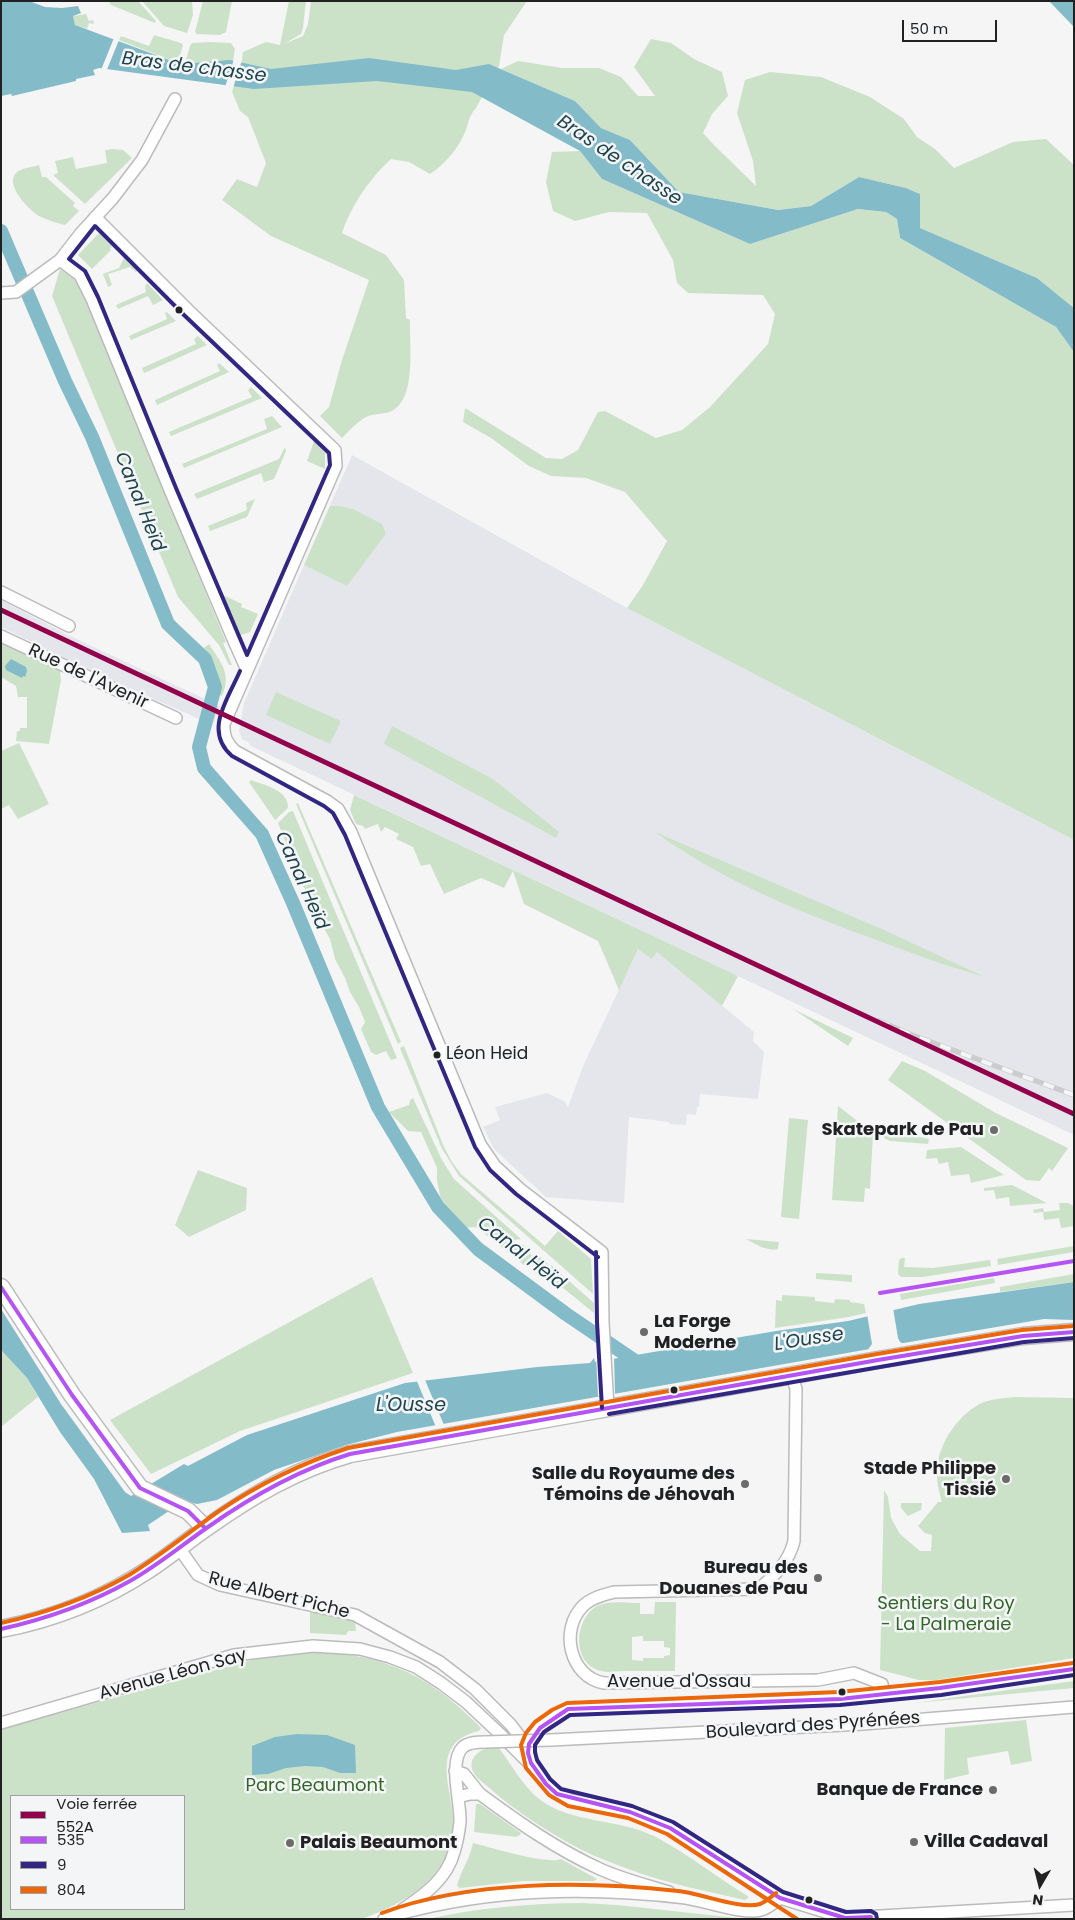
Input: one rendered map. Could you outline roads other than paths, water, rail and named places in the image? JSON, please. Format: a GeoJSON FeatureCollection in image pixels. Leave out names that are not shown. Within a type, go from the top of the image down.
{"type":"FeatureCollection","features":[{"type":"Feature","properties":{"kind":"main road"},"geometry":{"type":"LineString","coordinates":[[1,1288],[72,1395],[140,1488],[180,1506],[195,1516],[205,1528]]}},
{"type":"Feature","properties":{"kind":"main road"},"geometry":{"type":"LineString","coordinates":[[1,1629],[38,1620],[98,1598],[134,1578],[205,1528],[269,1487],[293,1474],[336,1458],[607,1402],[792,1376],[1023,1336],[1074,1332]]}},
{"type":"Feature","properties":{"kind":"street"},"geometry":{"type":"LineString","coordinates":[[1,293],[16,292],[60,260],[142,160],[175,99]]}},
{"type":"Feature","properties":{"kind":"street"},"geometry":{"type":"LineString","coordinates":[[95,217],[188,310],[334,450],[336,466],[247,670],[224,724],[223,731],[228,744],[235,751],[327,801],[338,809],[351,832],[480,1144],[495,1166],[520,1189],[602,1252],[607,1402]]}},
{"type":"Feature","properties":{"kind":"street"},"geometry":{"type":"LineString","coordinates":[[60,260],[80,275],[92,299],[170,490],[247,670]]}},
{"type":"Feature","properties":{"kind":"street"},"geometry":{"type":"LineString","coordinates":[[1,592],[69,626]]}},
{"type":"Feature","properties":{"kind":"street","name":"Rue de l'Avenir"},"geometry":{"type":"LineString","coordinates":[[1,636],[176,718]]}},
{"type":"Feature","properties":{"kind":"street","name":"Avenue d'Ossau"},"geometry":{"type":"LineString","coordinates":[[792,1376],[796,1389],[794,1541],[790,1554],[780,1570],[759,1589],[614,1592],[598,1597],[584,1605],[579,1611],[569,1633],[574,1659],[578,1667],[590,1678],[604,1683],[818,1680],[854,1673],[882,1684],[884,1695]]}},
{"type":"Feature","properties":{"kind":"street","name":"Rue Albert Piche"},"geometry":{"type":"LineString","coordinates":[[179,1548],[198,1575],[220,1585],[355,1615],[440,1662],[475,1689],[511,1725],[527,1746]]}},
{"type":"Feature","properties":{"kind":"street","name":"Avenue Léon Say"},"geometry":{"type":"LineString","coordinates":[[1,1723],[234,1655],[289,1647],[336,1646],[360,1649],[390,1657],[416,1667],[466,1702],[531,1765],[553,1792],[561,1796],[630,1812],[670,1828],[780,1898],[844,1918],[1028,1913],[1074,1905]]}},
{"type":"Feature","properties":{"kind":"street"},"geometry":{"type":"LineString","coordinates":[[531,1765],[527,1746],[531,1736],[555,1715],[568,1709],[804,1701],[884,1695],[1005,1681],[1074,1669]]}},
{"type":"Feature","properties":{"kind":"street","name":"Boulevard des Pyrénées"},"geometry":{"type":"LineString","coordinates":[[455,1771],[460,1752],[464,1747],[472,1743],[892,1722],[1074,1707]]}},
{"type":"Feature","properties":{"kind":"street"},"geometry":{"type":"LineString","coordinates":[[396,1914],[427,1892],[441,1878],[449,1865],[454,1852],[460,1822],[455,1771],[464,1774],[480,1794],[531,1832],[567,1853],[612,1873],[688,1899]]}},
{"type":"Feature","properties":{"kind":"street"},"geometry":{"type":"LineString","coordinates":[[458,1797],[480,1794]]}},
{"type":"Feature","properties":{"kind":"street"},"geometry":{"type":"LineString","coordinates":[[608,1892],[612,1873]]}},
{"type":"Feature","properties":{"kind":"street"},"geometry":{"type":"LineString","coordinates":[[384,1919],[396,1914],[464,1899],[516,1894],[608,1892],[688,1899],[759,1911],[767,1908],[780,1898]]}},
{"type":"Feature","properties":{"kind":"water","name":"Bras de chasse"},"geometry":{"type":"Polygon","coordinates":[[[1,1],[29,1],[45,7],[62,8],[78,6],[81,13],[73,16],[75,25],[180,64],[230,60],[271,69],[369,58],[456,70],[489,64],[575,101],[601,128],[630,140],[679,192],[778,210],[811,206],[859,177],[906,188],[920,194],[920,228],[1037,278],[1074,308],[1074,352],[1056,327],[900,238],[897,219],[886,212],[858,209],[750,244],[602,179],[580,151],[472,92],[377,81],[254,89],[99,68],[93,70],[95,75],[76,79],[76,81],[12,96],[11,94],[1,96],[1,1]]]}},
{"type":"Feature","properties":{"kind":"water"},"geometry":{"type":"Polygon","coordinates":[[[1049,1],[1074,1],[1074,27],[1049,1]]]}},
{"type":"Feature","properties":{"kind":"water"},"geometry":{"type":"Polygon","coordinates":[[[11,659],[26,667],[25,677],[23,676],[22,678],[6,670],[5,666],[11,659]]]}},
{"type":"Feature","properties":{"kind":"water","name":"L'Ousse"},"geometry":{"type":"Polygon","coordinates":[[[1074,1282],[1074,1320],[1044,1319],[397,1432],[346,1445],[274,1470],[217,1500],[197,1504],[184,1501],[148,1525],[150,1531],[122,1533],[94,1479],[60,1432],[27,1378],[1,1350],[1,1309],[61,1404],[125,1492],[131,1496],[184,1464],[188,1466],[247,1435],[405,1383],[537,1367],[590,1363],[594,1358],[595,1362],[776,1331],[848,1321],[919,1304],[1074,1282]]]}},
{"type":"Feature","properties":{"kind":"water"},"geometry":{"type":"Polygon","coordinates":[[[297,1734],[327,1735],[355,1745],[356,1773],[340,1773],[323,1767],[305,1766],[286,1768],[268,1774],[252,1775],[252,1746],[275,1737],[297,1734]]]}},
{"type":"Feature","properties":{"kind":"waterway","name":"Canal Heïd"},"geometry":{"type":"LineString","coordinates":[[1,231],[65,381],[92,437],[168,624],[205,659],[215,687],[199,747],[204,768],[262,834],[293,903],[378,1107],[438,1207],[478,1249],[566,1314],[644,1367]]}},
{"type":"Feature","properties":{"kind":"railway"},"geometry":{"type":"LineString","coordinates":[[879,1021],[1074,1095]]}},
{"type":"Feature","properties":{"kind":"rail line","name":"552A"},"geometry":{"type":"LineString","coordinates":[[1,610],[1074,1114]]}},
{"type":"Feature","properties":{"kind":"place","name":"Léon Heid"},"geometry":{"type":"Point","coordinates":[437,1055]}},
{"type":"Feature","properties":{"kind":"place","name":"Skatepark de Pau"},"geometry":{"type":"Point","coordinates":[994,1130]}},
{"type":"Feature","properties":{"kind":"place","name":"La Forge Moderne"},"geometry":{"type":"Point","coordinates":[644,1332]}},
{"type":"Feature","properties":{"kind":"place","name":"Stade Philippe Tissié"},"geometry":{"type":"Point","coordinates":[1006,1479]}},
{"type":"Feature","properties":{"kind":"place","name":"Salle du Royaume des Témoins de Jéhovah"},"geometry":{"type":"Point","coordinates":[745,1484]}},
{"type":"Feature","properties":{"kind":"place","name":"Bureau des Douanes de Pau"},"geometry":{"type":"Point","coordinates":[818,1578]}},
{"type":"Feature","properties":{"kind":"place","name":"Banque de France"},"geometry":{"type":"Point","coordinates":[993,1790]}},
{"type":"Feature","properties":{"kind":"place","name":"Villa Cadaval"},"geometry":{"type":"Point","coordinates":[914,1842]}},
{"type":"Feature","properties":{"kind":"place","name":"Palais Beaumont"},"geometry":{"type":"Point","coordinates":[290,1843]}},
{"type":"Feature","properties":{"kind":"park label","name":"Sentiers du Roy - La Palmeraie"},"geometry":{"type":"Point","coordinates":[946,1614]}},
{"type":"Feature","properties":{"kind":"park label","name":"Parc Beaumont"},"geometry":{"type":"Point","coordinates":[315,1786]}}]}
